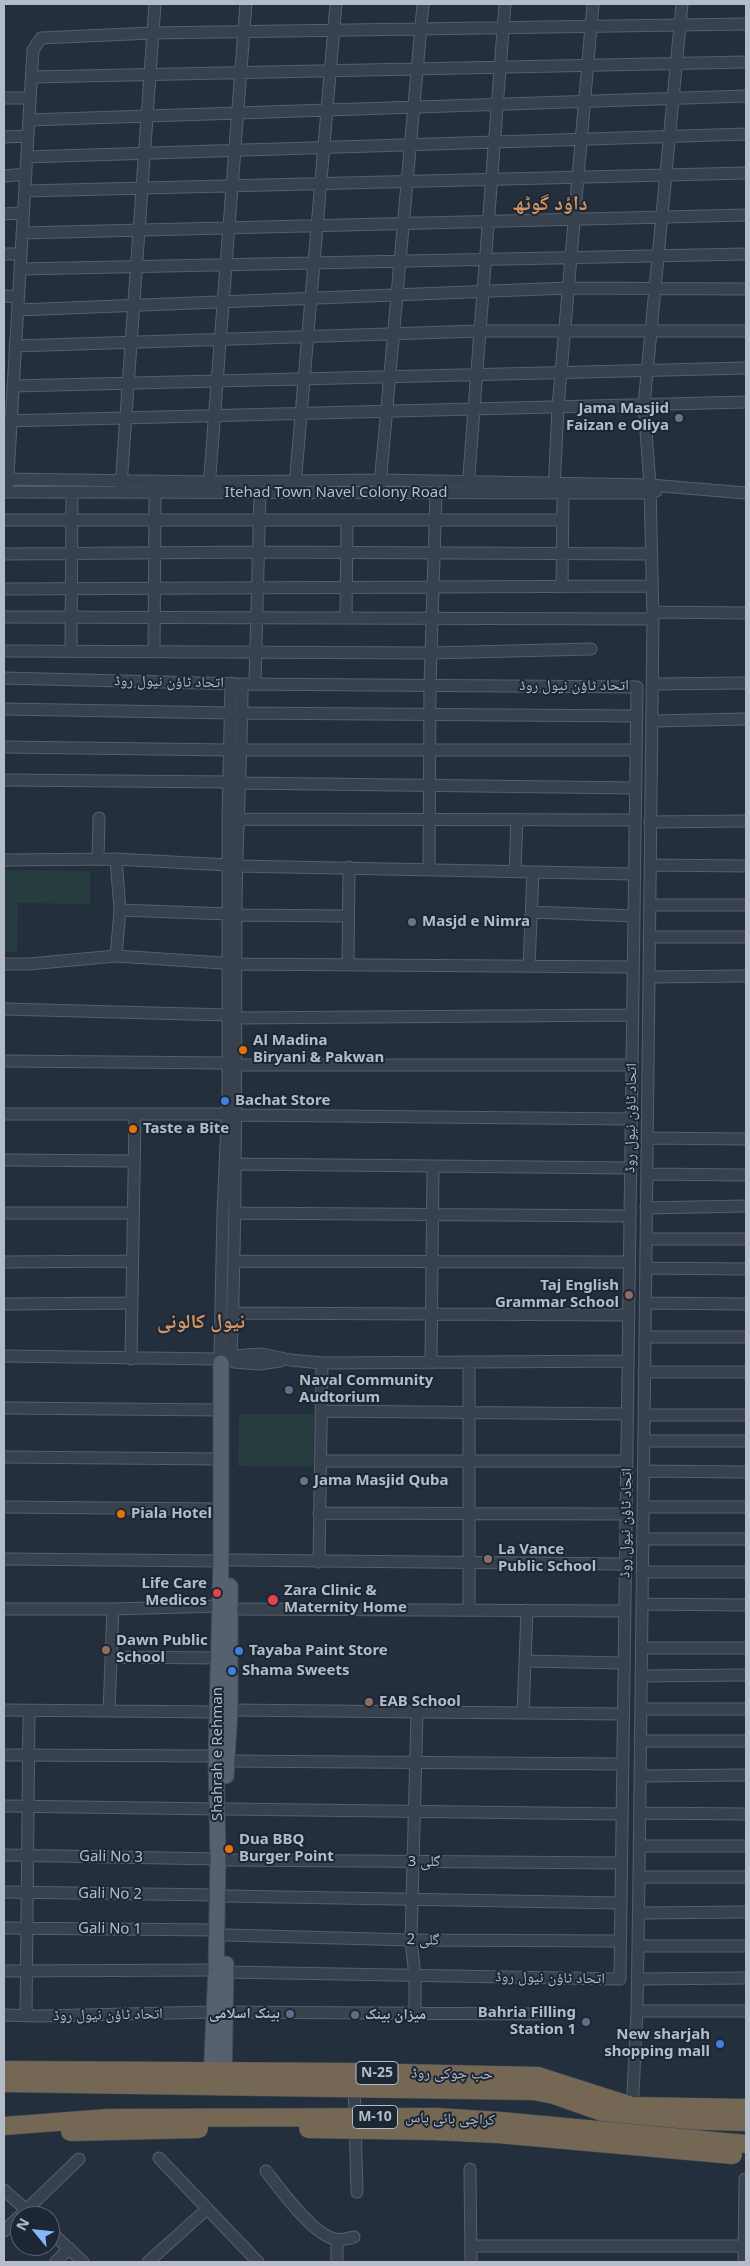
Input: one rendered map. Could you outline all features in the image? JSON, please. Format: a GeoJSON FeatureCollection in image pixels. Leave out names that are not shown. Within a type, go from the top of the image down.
{"type":"FeatureCollection","features":[{"type":"Feature","properties":{"kind":"highway"},"geometry":{"type":"LineString","coordinates":[[4,2070],[217,2078],[354,2080],[533,2091],[554,2095],[605,2113],[746,2108]]}},
{"type":"Feature","properties":{"kind":"highway"},"geometry":{"type":"LineString","coordinates":[[4,2083],[217,2078]]}},
{"type":"Feature","properties":{"kind":"highway"},"geometry":{"type":"LineString","coordinates":[[632,2113],[746,2122]]}},
{"type":"Feature","properties":{"kind":"highway","name":"کراچی بائی پاس"},"geometry":{"type":"LineString","coordinates":[[4,2126],[108,2118],[435,2117],[501,2121],[746,2144]]}},
{"type":"Feature","properties":{"kind":"highway","name":"کراچی بائی پاس"},"geometry":{"type":"LineString","coordinates":[[4,2137],[106,2131],[192,2129],[433,2131],[498,2134],[681,2152],[746,2156]]}},
{"type":"Feature","properties":{"kind":"main road","name":"Shahrah e Rehman"},"geometry":{"type":"LineString","coordinates":[[225,1561],[221,1509],[221,1410],[226,1359]]}},
{"type":"Feature","properties":{"kind":"main road","name":"Shahrah e Rehman"},"geometry":{"type":"LineString","coordinates":[[217,2078],[223,1860],[221,1759],[224,1711],[226,1359]]}},
{"type":"Feature","properties":{"kind":"main road","name":"Shahrah e Rehman"},"geometry":{"type":"LineString","coordinates":[[224,1711],[218,1658],[225,1608]]}},
{"type":"Feature","properties":{"kind":"street"},"geometry":{"type":"LineString","coordinates":[[120,492],[155,4]]}},
{"type":"Feature","properties":{"kind":"street"},"geometry":{"type":"LineString","coordinates":[[209,488],[246,4]]}},
{"type":"Feature","properties":{"kind":"street"},"geometry":{"type":"LineString","coordinates":[[294,492],[336,4]]}},
{"type":"Feature","properties":{"kind":"street"},"geometry":{"type":"LineString","coordinates":[[379,492],[423,4]]}},
{"type":"Feature","properties":{"kind":"street"},"geometry":{"type":"LineString","coordinates":[[468,487],[505,4]]}},
{"type":"Feature","properties":{"kind":"street"},"geometry":{"type":"LineString","coordinates":[[562,586],[563,520],[557,489],[558,407],[593,4]]}},
{"type":"Feature","properties":{"kind":"street"},"geometry":{"type":"LineString","coordinates":[[632,2113],[638,1979],[640,1846],[653,615],[650,489],[644,405],[682,4]]}},
{"type":"Feature","properties":{"kind":"street"},"geometry":{"type":"LineString","coordinates":[[5,492],[7,421],[13,386],[9,372],[16,340],[33,50],[41,38],[244,31],[746,24]]}},
{"type":"Feature","properties":{"kind":"street"},"geometry":{"type":"LineString","coordinates":[[32,77],[746,62]]}},
{"type":"Feature","properties":{"kind":"street"},"geometry":{"type":"LineString","coordinates":[[29,120],[746,96]]}},
{"type":"Feature","properties":{"kind":"street"},"geometry":{"type":"LineString","coordinates":[[4,98],[30,98]]}},
{"type":"Feature","properties":{"kind":"street"},"geometry":{"type":"LineString","coordinates":[[27,157],[746,134]]}},
{"type":"Feature","properties":{"kind":"street"},"geometry":{"type":"LineString","coordinates":[[4,137],[28,136]]}},
{"type":"Feature","properties":{"kind":"street"},"geometry":{"type":"LineString","coordinates":[[25,191],[746,173]]}},
{"type":"Feature","properties":{"kind":"street"},"geometry":{"type":"LineString","coordinates":[[4,176],[26,174]]}},
{"type":"Feature","properties":{"kind":"street"},"geometry":{"type":"LineString","coordinates":[[4,214],[23,213]]}},
{"type":"Feature","properties":{"kind":"street"},"geometry":{"type":"LineString","coordinates":[[22,233],[746,215]]}},
{"type":"Feature","properties":{"kind":"street"},"geometry":{"type":"LineString","coordinates":[[4,254],[21,254]]}},
{"type":"Feature","properties":{"kind":"street"},"geometry":{"type":"LineString","coordinates":[[20,269],[746,254]]}},
{"type":"Feature","properties":{"kind":"street"},"geometry":{"type":"LineString","coordinates":[[18,310],[568,288],[746,289]]}},
{"type":"Feature","properties":{"kind":"street"},"geometry":{"type":"LineString","coordinates":[[4,296],[18,297]]}},
{"type":"Feature","properties":{"kind":"street"},"geometry":{"type":"LineString","coordinates":[[4,334],[16,340],[131,342],[480,331],[746,331]]}},
{"type":"Feature","properties":{"kind":"street"},"geometry":{"type":"LineString","coordinates":[[13,386],[746,368]]}},
{"type":"Feature","properties":{"kind":"street"},"geometry":{"type":"LineString","coordinates":[[7,421],[746,402]]}},
{"type":"Feature","properties":{"kind":"street","name":"Itehad Town Navel Colony Road"},"geometry":{"type":"LineString","coordinates":[[6,479],[121,480],[260,492],[436,492],[468,487]]}},
{"type":"Feature","properties":{"kind":"street","name":"Itehad Town Navel Colony Road"},"geometry":{"type":"LineString","coordinates":[[5,492],[155,493],[295,480],[380,480],[468,487],[650,489],[667,487],[746,493]]}},
{"type":"Feature","properties":{"kind":"street"},"geometry":{"type":"LineString","coordinates":[[71,651],[72,492]]}},
{"type":"Feature","properties":{"kind":"street"},"geometry":{"type":"LineString","coordinates":[[256,682],[260,492]]}},
{"type":"Feature","properties":{"kind":"street"},"geometry":{"type":"LineString","coordinates":[[429,869],[430,686],[436,492]]}},
{"type":"Feature","properties":{"kind":"street"},"geometry":{"type":"LineString","coordinates":[[154,652],[155,493]]}},
{"type":"Feature","properties":{"kind":"street"},"geometry":{"type":"LineString","coordinates":[[4,520],[563,520]]}},
{"type":"Feature","properties":{"kind":"street"},"geometry":{"type":"LineString","coordinates":[[346,618],[347,521]]}},
{"type":"Feature","properties":{"kind":"street"},"geometry":{"type":"LineString","coordinates":[[4,554],[347,552],[652,554]]}},
{"type":"Feature","properties":{"kind":"street"},"geometry":{"type":"LineString","coordinates":[[4,589],[258,586],[652,586]]}},
{"type":"Feature","properties":{"kind":"street"},"geometry":{"type":"LineString","coordinates":[[4,617],[432,618],[746,613]]}},
{"type":"Feature","properties":{"kind":"street"},"geometry":{"type":"LineString","coordinates":[[4,651],[431,653],[591,649]]}},
{"type":"Feature","properties":{"kind":"street","name":"اتحاد ٹاؤن نیول روڈ"},"geometry":{"type":"LineString","coordinates":[[4,678],[430,686],[637,687],[620,1979],[415,1976]]}},
{"type":"Feature","properties":{"kind":"street"},"geometry":{"type":"LineString","coordinates":[[226,1359],[232,1115],[232,866],[237,683]]}},
{"type":"Feature","properties":{"kind":"street"},"geometry":{"type":"LineString","coordinates":[[652,684],[746,683]]}},
{"type":"Feature","properties":{"kind":"street"},"geometry":{"type":"LineString","coordinates":[[4,709],[637,716]]}},
{"type":"Feature","properties":{"kind":"street"},"geometry":{"type":"LineString","coordinates":[[652,721],[746,720]]}},
{"type":"Feature","properties":{"kind":"street"},"geometry":{"type":"LineString","coordinates":[[4,747],[235,750],[636,750]]}},
{"type":"Feature","properties":{"kind":"street"},"geometry":{"type":"LineString","coordinates":[[4,780],[636,788]]}},
{"type":"Feature","properties":{"kind":"street"},"geometry":{"type":"LineString","coordinates":[[232,866],[238,819],[234,782]]}},
{"type":"Feature","properties":{"kind":"street"},"geometry":{"type":"LineString","coordinates":[[98,859],[100,818]]}},
{"type":"Feature","properties":{"kind":"street"},"geometry":{"type":"LineString","coordinates":[[238,819],[635,820]]}},
{"type":"Feature","properties":{"kind":"street"},"geometry":{"type":"LineString","coordinates":[[515,871],[517,820]]}},
{"type":"Feature","properties":{"kind":"street"},"geometry":{"type":"LineString","coordinates":[[650,822],[746,821]]}},
{"type":"Feature","properties":{"kind":"street"},"geometry":{"type":"LineString","coordinates":[[116,859],[120,910],[116,956]]}},
{"type":"Feature","properties":{"kind":"street"},"geometry":{"type":"LineString","coordinates":[[4,860],[116,859],[232,866],[634,874]]}},
{"type":"Feature","properties":{"kind":"street"},"geometry":{"type":"LineString","coordinates":[[650,865],[746,866]]}},
{"type":"Feature","properties":{"kind":"street"},"geometry":{"type":"LineString","coordinates":[[348,965],[349,867]]}},
{"type":"Feature","properties":{"kind":"street"},"geometry":{"type":"LineString","coordinates":[[529,966],[533,872]]}},
{"type":"Feature","properties":{"kind":"street"},"geometry":{"type":"LineString","coordinates":[[650,906],[746,905]]}},
{"type":"Feature","properties":{"kind":"street"},"geometry":{"type":"LineString","coordinates":[[120,910],[348,916]]}},
{"type":"Feature","properties":{"kind":"street"},"geometry":{"type":"LineString","coordinates":[[531,912],[634,916]]}},
{"type":"Feature","properties":{"kind":"street"},"geometry":{"type":"LineString","coordinates":[[649,937],[746,937]]}},
{"type":"Feature","properties":{"kind":"street"},"geometry":{"type":"LineString","coordinates":[[4,964],[29,964],[116,956],[232,964],[633,966]]}},
{"type":"Feature","properties":{"kind":"street"},"geometry":{"type":"LineString","coordinates":[[649,977],[746,976]]}},
{"type":"Feature","properties":{"kind":"street"},"geometry":{"type":"LineString","coordinates":[[4,1009],[232,1016],[633,1015]]}},
{"type":"Feature","properties":{"kind":"street"},"geometry":{"type":"LineString","coordinates":[[4,1061],[232,1064],[632,1065]]}},
{"type":"Feature","properties":{"kind":"street"},"geometry":{"type":"LineString","coordinates":[[4,1114],[631,1119]]}},
{"type":"Feature","properties":{"kind":"street"},"geometry":{"type":"LineString","coordinates":[[226,1359],[232,1312],[234,1261],[235,1164],[232,1115]]}},
{"type":"Feature","properties":{"kind":"street"},"geometry":{"type":"LineString","coordinates":[[130,1359],[135,1116]]}},
{"type":"Feature","properties":{"kind":"street"},"geometry":{"type":"LineString","coordinates":[[647,1138],[746,1139]]}},
{"type":"Feature","properties":{"kind":"street"},"geometry":{"type":"LineString","coordinates":[[4,1160],[134,1161]]}},
{"type":"Feature","properties":{"kind":"street"},"geometry":{"type":"LineString","coordinates":[[235,1164],[630,1168]]}},
{"type":"Feature","properties":{"kind":"street"},"geometry":{"type":"LineString","coordinates":[[431,1363],[433,1166]]}},
{"type":"Feature","properties":{"kind":"street"},"geometry":{"type":"LineString","coordinates":[[647,1174],[746,1175]]}},
{"type":"Feature","properties":{"kind":"street"},"geometry":{"type":"LineString","coordinates":[[646,1208],[746,1206]]}},
{"type":"Feature","properties":{"kind":"street"},"geometry":{"type":"LineString","coordinates":[[4,1213],[133,1213]]}},
{"type":"Feature","properties":{"kind":"street"},"geometry":{"type":"LineString","coordinates":[[234,1213],[630,1216]]}},
{"type":"Feature","properties":{"kind":"street"},"geometry":{"type":"LineString","coordinates":[[646,1239],[746,1239]]}},
{"type":"Feature","properties":{"kind":"street"},"geometry":{"type":"LineString","coordinates":[[234,1261],[629,1262]]}},
{"type":"Feature","properties":{"kind":"street"},"geometry":{"type":"LineString","coordinates":[[4,1262],[132,1262]]}},
{"type":"Feature","properties":{"kind":"street"},"geometry":{"type":"LineString","coordinates":[[646,1268],[746,1269]]}},
{"type":"Feature","properties":{"kind":"street"},"geometry":{"type":"LineString","coordinates":[[4,1304],[132,1303]]}},
{"type":"Feature","properties":{"kind":"street"},"geometry":{"type":"LineString","coordinates":[[645,1304],[746,1304]]}},
{"type":"Feature","properties":{"kind":"street"},"geometry":{"type":"LineString","coordinates":[[232,1312],[628,1315]]}},
{"type":"Feature","properties":{"kind":"street"},"geometry":{"type":"LineString","coordinates":[[645,1337],[746,1337]]}},
{"type":"Feature","properties":{"kind":"street"},"geometry":{"type":"LineString","coordinates":[[4,1356],[226,1359],[259,1364],[290,1360],[322,1363],[628,1361]]}},
{"type":"Feature","properties":{"kind":"street"},"geometry":{"type":"LineString","coordinates":[[319,1562],[322,1363]]}},
{"type":"Feature","properties":{"kind":"street"},"geometry":{"type":"LineString","coordinates":[[469,1363],[469,1610]]}},
{"type":"Feature","properties":{"kind":"street"},"geometry":{"type":"LineString","coordinates":[[644,1372],[746,1372]]}},
{"type":"Feature","properties":{"kind":"street"},"geometry":{"type":"LineString","coordinates":[[4,1408],[221,1410]]}},
{"type":"Feature","properties":{"kind":"street"},"geometry":{"type":"LineString","coordinates":[[321,1411],[627,1414]]}},
{"type":"Feature","properties":{"kind":"street"},"geometry":{"type":"LineString","coordinates":[[644,1415],[746,1416]]}},
{"type":"Feature","properties":{"kind":"street"},"geometry":{"type":"LineString","coordinates":[[644,1441],[746,1441]]}},
{"type":"Feature","properties":{"kind":"street"},"geometry":{"type":"LineString","coordinates":[[4,1457],[221,1459]]}},
{"type":"Feature","properties":{"kind":"street"},"geometry":{"type":"LineString","coordinates":[[320,1461],[626,1461]]}},
{"type":"Feature","properties":{"kind":"street"},"geometry":{"type":"LineString","coordinates":[[643,1472],[746,1472]]}},
{"type":"Feature","properties":{"kind":"street"},"geometry":{"type":"LineString","coordinates":[[643,1506],[746,1506]]}},
{"type":"Feature","properties":{"kind":"street"},"geometry":{"type":"LineString","coordinates":[[4,1507],[221,1509]]}},
{"type":"Feature","properties":{"kind":"street"},"geometry":{"type":"LineString","coordinates":[[319,1513],[626,1514]]}},
{"type":"Feature","properties":{"kind":"street"},"geometry":{"type":"LineString","coordinates":[[643,1539],[746,1539]]}},
{"type":"Feature","properties":{"kind":"street"},"geometry":{"type":"LineString","coordinates":[[4,1559],[625,1564]]}},
{"type":"Feature","properties":{"kind":"street"},"geometry":{"type":"LineString","coordinates":[[642,1572],[746,1572]]}},
{"type":"Feature","properties":{"kind":"street"},"geometry":{"type":"LineString","coordinates":[[642,1604],[746,1605]]}},
{"type":"Feature","properties":{"kind":"street"},"geometry":{"type":"LineString","coordinates":[[4,1609],[225,1608],[625,1611]]}},
{"type":"Feature","properties":{"kind":"street"},"geometry":{"type":"LineString","coordinates":[[109,1711],[113,1609]]}},
{"type":"Feature","properties":{"kind":"street"},"geometry":{"type":"LineString","coordinates":[[523,1713],[527,1610]]}},
{"type":"Feature","properties":{"kind":"street"},"geometry":{"type":"LineString","coordinates":[[641,1648],[746,1648]]}},
{"type":"Feature","properties":{"kind":"street"},"geometry":{"type":"LineString","coordinates":[[111,1657],[218,1658]]}},
{"type":"Feature","properties":{"kind":"street"},"geometry":{"type":"LineString","coordinates":[[525,1661],[624,1663]]}},
{"type":"Feature","properties":{"kind":"street"},"geometry":{"type":"LineString","coordinates":[[641,1676],[746,1675]]}},
{"type":"Feature","properties":{"kind":"street"},"geometry":{"type":"LineString","coordinates":[[641,1709],[746,1709]]}},
{"type":"Feature","properties":{"kind":"street"},"geometry":{"type":"LineString","coordinates":[[4,1710],[623,1714]]}},
{"type":"Feature","properties":{"kind":"street"},"geometry":{"type":"LineString","coordinates":[[26,2016],[29,1711]]}},
{"type":"Feature","properties":{"kind":"street"},"geometry":{"type":"LineString","coordinates":[[415,2014],[415,1976],[411,1940],[417,1713]]}},
{"type":"Feature","properties":{"kind":"street"},"geometry":{"type":"LineString","coordinates":[[640,1741],[746,1741]]}},
{"type":"Feature","properties":{"kind":"street"},"geometry":{"type":"LineString","coordinates":[[4,1755],[416,1763],[622,1764]]}},
{"type":"Feature","properties":{"kind":"street"},"geometry":{"type":"LineString","coordinates":[[640,1776],[746,1775]]}},
{"type":"Feature","properties":{"kind":"street"},"geometry":{"type":"LineString","coordinates":[[4,1806],[622,1814]]}},
{"type":"Feature","properties":{"kind":"street"},"geometry":{"type":"LineString","coordinates":[[640,1813],[746,1814]]}},
{"type":"Feature","properties":{"kind":"street"},"geometry":{"type":"LineString","coordinates":[[640,1846],[746,1846]]}},
{"type":"Feature","properties":{"kind":"street","name":"Gali No 3"},"geometry":{"type":"LineString","coordinates":[[4,1855],[223,1860]]}},
{"type":"Feature","properties":{"kind":"street","name":"گلی 3"},"geometry":{"type":"LineString","coordinates":[[223,1860],[621,1863]]}},
{"type":"Feature","properties":{"kind":"street"},"geometry":{"type":"LineString","coordinates":[[639,1877],[746,1877]]}},
{"type":"Feature","properties":{"kind":"street","name":"Gali No 2"},"geometry":{"type":"LineString","coordinates":[[4,1892],[221,1896]]}},
{"type":"Feature","properties":{"kind":"street"},"geometry":{"type":"LineString","coordinates":[[221,1896],[620,1904]]}},
{"type":"Feature","properties":{"kind":"street"},"geometry":{"type":"LineString","coordinates":[[639,1912],[746,1912]]}},
{"type":"Feature","properties":{"kind":"street","name":"Gali No 1"},"geometry":{"type":"LineString","coordinates":[[4,1928],[221,1933]]}},
{"type":"Feature","properties":{"kind":"street","name":"گلی 2"},"geometry":{"type":"LineString","coordinates":[[221,1933],[411,1940],[620,1941]]}},
{"type":"Feature","properties":{"kind":"street"},"geometry":{"type":"LineString","coordinates":[[638,1946],[746,1946]]}},
{"type":"Feature","properties":{"kind":"street"},"geometry":{"type":"LineString","coordinates":[[4,1971],[221,1971],[415,1976]]}},
{"type":"Feature","properties":{"kind":"street"},"geometry":{"type":"LineString","coordinates":[[638,1979],[746,1978]]}},
{"type":"Feature","properties":{"kind":"street"},"geometry":{"type":"LineString","coordinates":[[637,2011],[746,2011]]}},
{"type":"Feature","properties":{"kind":"street","name":"اتحاد ٹاؤن نیول روڈ"},"geometry":{"type":"LineString","coordinates":[[4,2015],[219,2012],[538,2014]]}},
{"type":"Feature","properties":{"kind":"street"},"geometry":{"type":"LineString","coordinates":[[354,2080],[357,2192]]}},
{"type":"Feature","properties":{"kind":"street"},"geometry":{"type":"LineString","coordinates":[[159,2158],[258,2262]]}},
{"type":"Feature","properties":{"kind":"street"},"geometry":{"type":"LineString","coordinates":[[33,2206],[79,2159]]}},
{"type":"Feature","properties":{"kind":"street"},"geometry":{"type":"LineString","coordinates":[[470,2168],[471,2262]]}},
{"type":"Feature","properties":{"kind":"street"},"geometry":{"type":"LineString","coordinates":[[266,2171],[289,2200],[320,2232],[336,2240],[354,2237]]}},
{"type":"Feature","properties":{"kind":"street"},"geometry":{"type":"LineString","coordinates":[[744,2262],[745,2179]]}},
{"type":"Feature","properties":{"kind":"street"},"geometry":{"type":"LineString","coordinates":[[4,2190],[18,2206]]}},
{"type":"Feature","properties":{"kind":"street"},"geometry":{"type":"LineString","coordinates":[[148,2262],[207,2210]]}},
{"type":"Feature","properties":{"kind":"street"},"geometry":{"type":"LineString","coordinates":[[60,2240],[83,2262]]}},
{"type":"Feature","properties":{"kind":"street"},"geometry":{"type":"LineString","coordinates":[[336,2240],[337,2262]]}},
{"type":"Feature","properties":{"kind":"street"},"geometry":{"type":"LineString","coordinates":[[471,2246],[745,2246]]}},
{"type":"Feature","properties":{"kind":"street"},"geometry":{"type":"LineString","coordinates":[[56,2262],[69,2248]]}},
{"type":"Feature","properties":{"kind":"green space"},"geometry":{"type":"Polygon","coordinates":[[[4,870],[90,871],[90,904],[18,903],[17,952],[4,952],[4,870]]]}},
{"type":"Feature","properties":{"kind":"green space"},"geometry":{"type":"Polygon","coordinates":[[[239,1414],[314,1414],[313,1467],[238,1466],[239,1414]]]}},
{"type":"Feature","properties":{"kind":"place","name":"Jama Masjid Faizan e Oliya"},"geometry":{"type":"Point","coordinates":[679,418]}},
{"type":"Feature","properties":{"kind":"place","name":"Masjd e Nimra"},"geometry":{"type":"Point","coordinates":[412,922]}},
{"type":"Feature","properties":{"kind":"place","name":"Al Madina Biryani & Pakwan"},"geometry":{"type":"Point","coordinates":[243,1050]}},
{"type":"Feature","properties":{"kind":"place","name":"Bachat Store"},"geometry":{"type":"Point","coordinates":[225,1101]}},
{"type":"Feature","properties":{"kind":"place","name":"Taste a Bite"},"geometry":{"type":"Point","coordinates":[133,1129]}},
{"type":"Feature","properties":{"kind":"place","name":"Taj English Grammar School"},"geometry":{"type":"Point","coordinates":[629,1295]}},
{"type":"Feature","properties":{"kind":"place","name":"Naval Community Audtorium"},"geometry":{"type":"Point","coordinates":[289,1390]}},
{"type":"Feature","properties":{"kind":"place","name":"Jama Masjid Quba"},"geometry":{"type":"Point","coordinates":[304,1481]}},
{"type":"Feature","properties":{"kind":"place","name":"Piala Hotel"},"geometry":{"type":"Point","coordinates":[121,1514]}},
{"type":"Feature","properties":{"kind":"place","name":"La Vance Public School"},"geometry":{"type":"Point","coordinates":[488,1559]}},
{"type":"Feature","properties":{"kind":"place","name":"Life Care Medicos"},"geometry":{"type":"Point","coordinates":[217,1593]}},
{"type":"Feature","properties":{"kind":"place","name":"Zara Clinic & Maternity Home"},"geometry":{"type":"Point","coordinates":[273,1600]}},
{"type":"Feature","properties":{"kind":"place","name":"Dawn Public School"},"geometry":{"type":"Point","coordinates":[106,1650]}},
{"type":"Feature","properties":{"kind":"place","name":"Tayaba Paint Store"},"geometry":{"type":"Point","coordinates":[239,1651]}},
{"type":"Feature","properties":{"kind":"place","name":"Shama Sweets"},"geometry":{"type":"Point","coordinates":[232,1671]}},
{"type":"Feature","properties":{"kind":"place","name":"EAB School"},"geometry":{"type":"Point","coordinates":[369,1702]}},
{"type":"Feature","properties":{"kind":"place","name":"Dua BBQ Burger Point"},"geometry":{"type":"Point","coordinates":[229,1849]}},
{"type":"Feature","properties":{"kind":"place","name":"بینک اسلامی"},"geometry":{"type":"Point","coordinates":[290,2014]}},
{"type":"Feature","properties":{"kind":"place","name":"میزان بینک"},"geometry":{"type":"Point","coordinates":[355,2015]}},
{"type":"Feature","properties":{"kind":"place","name":"Bahria Filling Station 1"},"geometry":{"type":"Point","coordinates":[586,2022]}},
{"type":"Feature","properties":{"kind":"place","name":"New sharjah shopping mall"},"geometry":{"type":"Point","coordinates":[720,2044]}},
{"type":"Feature","properties":{"kind":"district","name":"داؤد گوٹھ"},"geometry":{"type":"Point","coordinates":[550,204]}},
{"type":"Feature","properties":{"kind":"district","name":"نیول کالونی"},"geometry":{"type":"Point","coordinates":[201,1322]}}]}
